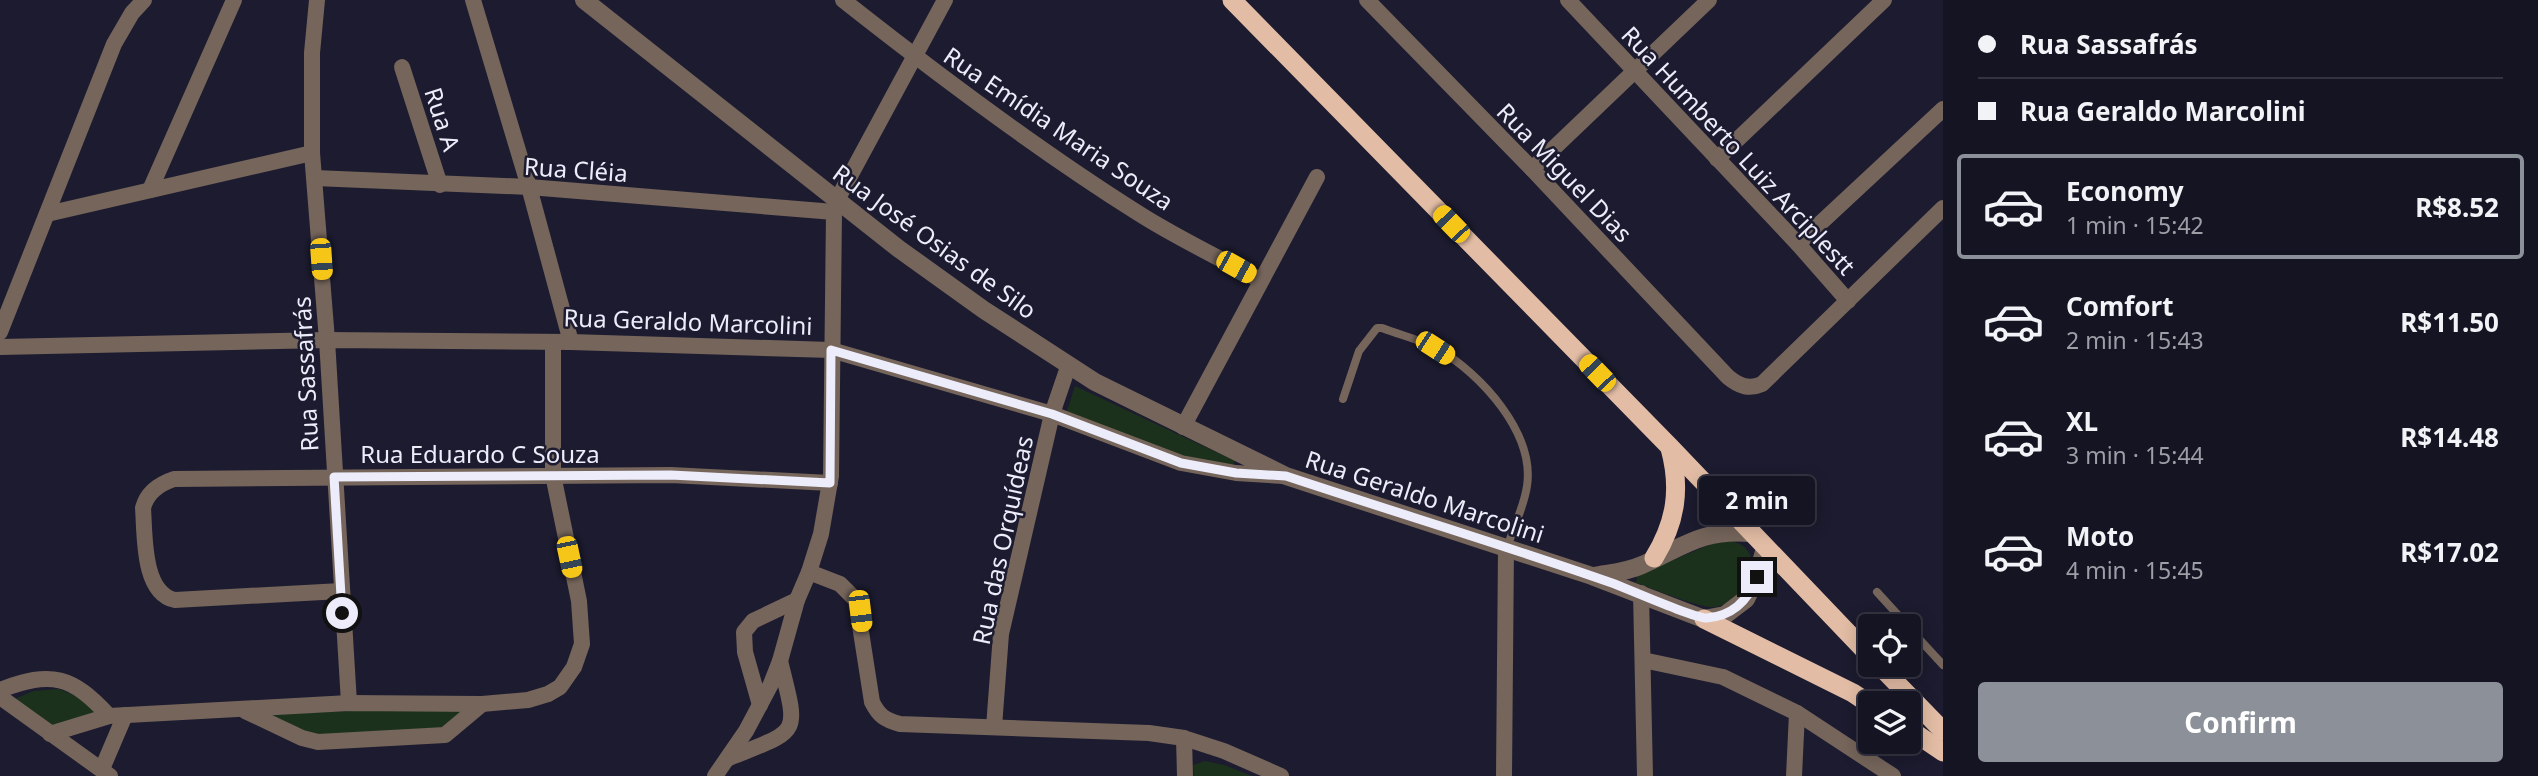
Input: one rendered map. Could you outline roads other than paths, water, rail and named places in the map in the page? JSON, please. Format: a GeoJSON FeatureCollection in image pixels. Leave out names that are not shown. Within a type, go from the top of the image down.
{"type":"FeatureCollection","features":[{"type":"Feature","properties":{"kind":"highway"},"geometry":{"type":"LineString","coordinates":[[1238,3],[1858,644]]}},
{"type":"Feature","properties":{"kind":"highway"},"geometry":{"type":"LineString","coordinates":[[1654,558],[1672,524],[1676,505],[1676,476],[1670,447]]}},
{"type":"Feature","properties":{"kind":"highway"},"geometry":{"type":"LineString","coordinates":[[1703,619],[1858,697]]}},
{"type":"Feature","properties":{"kind":"highway"},"geometry":{"type":"LineString","coordinates":[[1891,677],[1943,731]]}},
{"type":"Feature","properties":{"kind":"highway"},"geometry":{"type":"LineString","coordinates":[[1921,737],[1943,752]]}},
{"type":"Feature","properties":{"kind":"street"},"geometry":{"type":"LineString","coordinates":[[0,331],[114,44],[132,13],[144,0]]}},
{"type":"Feature","properties":{"kind":"street"},"geometry":{"type":"LineString","coordinates":[[150,190],[234,0]]}},
{"type":"Feature","properties":{"kind":"street","name":"Rua Sassafrás"},"geometry":{"type":"LineString","coordinates":[[317,0],[312,53],[312,153],[327,340],[349,703]]}},
{"type":"Feature","properties":{"kind":"street"},"geometry":{"type":"LineString","coordinates":[[473,0],[529,187],[571,342]]}},
{"type":"Feature","properties":{"kind":"street","name":"Rua José Osias de Silo"},"geometry":{"type":"LineString","coordinates":[[584,0],[836,206],[1068,367],[1183,428],[1286,476]]}},
{"type":"Feature","properties":{"kind":"street","name":"Rua Emídia Maria Souza"},"geometry":{"type":"LineString","coordinates":[[843,0],[914,57],[1028,140],[1140,214],[1260,280]]}},
{"type":"Feature","properties":{"kind":"street"},"geometry":{"type":"LineString","coordinates":[[715,776],[729,758],[760,705],[780,661],[797,600],[821,534],[831,480],[831,350],[836,206],[945,0]]}},
{"type":"Feature","properties":{"kind":"street","name":"Rua Miguel Dias"},"geometry":{"type":"LineString","coordinates":[[1367,0],[1532,169],[1728,377],[1744,387],[1762,384],[1848,301]]}},
{"type":"Feature","properties":{"kind":"street","name":"Rua Humberto Luiz Arciplestt"},"geometry":{"type":"LineString","coordinates":[[1568,0],[1798,244],[1848,301]]}},
{"type":"Feature","properties":{"kind":"street"},"geometry":{"type":"LineString","coordinates":[[1532,169],[1709,0]]}},
{"type":"Feature","properties":{"kind":"street"},"geometry":{"type":"LineString","coordinates":[[1717,159],[1884,0]]}},
{"type":"Feature","properties":{"kind":"street","name":"Rua A"},"geometry":{"type":"LineString","coordinates":[[402,66],[440,185]]}},
{"type":"Feature","properties":{"kind":"street"},"geometry":{"type":"LineString","coordinates":[[1798,244],[1943,109]]}},
{"type":"Feature","properties":{"kind":"street"},"geometry":{"type":"LineString","coordinates":[[47,214],[312,153]]}},
{"type":"Feature","properties":{"kind":"street"},"geometry":{"type":"LineString","coordinates":[[1183,428],[1317,177]]}},
{"type":"Feature","properties":{"kind":"street","name":"Rua Cléia"},"geometry":{"type":"LineString","coordinates":[[315,178],[529,187],[836,206]]}},
{"type":"Feature","properties":{"kind":"street"},"geometry":{"type":"LineString","coordinates":[[1848,301],[1943,208]]}},
{"type":"Feature","properties":{"kind":"street","name":"Rua Geraldo Marcolini"},"geometry":{"type":"LineString","coordinates":[[0,347],[327,340],[571,342],[831,350],[1052,414],[1181,463],[1236,473],[1286,476],[1592,576],[1703,619]]}},
{"type":"Feature","properties":{"kind":"street"},"geometry":{"type":"LineString","coordinates":[[50,734],[117,715],[349,703],[482,704],[528,700],[548,695],[561,687],[574,667],[582,644],[579,601],[553,475],[553,342]]}},
{"type":"Feature","properties":{"kind":"street","name":"Rua das Orquídeas"},"geometry":{"type":"LineString","coordinates":[[994,727],[1001,634],[1052,414],[1068,367]]}},
{"type":"Feature","properties":{"kind":"street","name":"Rua Eduardo C Souza"},"geometry":{"type":"LineString","coordinates":[[341,591],[175,600],[167,598],[152,576],[148,563],[143,508],[149,494],[174,479],[671,475],[831,480]]}},
{"type":"Feature","properties":{"kind":"street","name":"Rua Geraldo Marcolini"},"geometry":{"type":"LineString","coordinates":[[1592,576],[1626,571],[1713,533],[1750,533]]}},
{"type":"Feature","properties":{"kind":"street"},"geometry":{"type":"LineString","coordinates":[[1504,776],[1506,548]]}},
{"type":"Feature","properties":{"kind":"street"},"geometry":{"type":"LineString","coordinates":[[1703,619],[1725,615],[1746,599],[1757,577],[1765,548]]}},
{"type":"Feature","properties":{"kind":"street"},"geometry":{"type":"LineString","coordinates":[[808,572],[840,584],[856,600],[860,611],[870,692],[877,713],[882,718],[900,724],[1149,733],[1184,738],[1224,751],[1281,776]]}},
{"type":"Feature","properties":{"kind":"street"},"geometry":{"type":"LineString","coordinates":[[1641,593],[1645,776]]}},
{"type":"Feature","properties":{"kind":"street"},"geometry":{"type":"LineString","coordinates":[[760,705],[745,652],[744,632],[753,621],[797,600]]}},
{"type":"Feature","properties":{"kind":"street"},"geometry":{"type":"LineString","coordinates":[[1643,660],[1723,677],[1797,713],[1893,776]]}},
{"type":"Feature","properties":{"kind":"street"},"geometry":{"type":"LineString","coordinates":[[729,758],[773,741],[789,729],[792,707],[780,661]]}},
{"type":"Feature","properties":{"kind":"street"},"geometry":{"type":"LineString","coordinates":[[0,690],[34,680],[56,678],[72,683],[117,715]]}},
{"type":"Feature","properties":{"kind":"street"},"geometry":{"type":"LineString","coordinates":[[0,697],[106,773],[117,715]]}},
{"type":"Feature","properties":{"kind":"street"},"geometry":{"type":"LineString","coordinates":[[242,710],[302,738],[318,742],[445,735],[482,704]]}},
{"type":"Feature","properties":{"kind":"street"},"geometry":{"type":"LineString","coordinates":[[1794,776],[1797,713]]}},
{"type":"Feature","properties":{"kind":"street"},"geometry":{"type":"LineString","coordinates":[[1184,738],[1185,776]]}},
{"type":"Feature","properties":{"kind":"lane"},"geometry":{"type":"LineString","coordinates":[[1343,399],[1359,351],[1377,328],[1435,348],[1463,366],[1490,393],[1524,448],[1528,466],[1527,488],[1506,548]]}},
{"type":"Feature","properties":{"kind":"lane"},"geometry":{"type":"LineString","coordinates":[[1877,592],[1897,614]]}},
{"type":"Feature","properties":{"kind":"lane"},"geometry":{"type":"LineString","coordinates":[[1921,640],[1943,665]]}}]}
